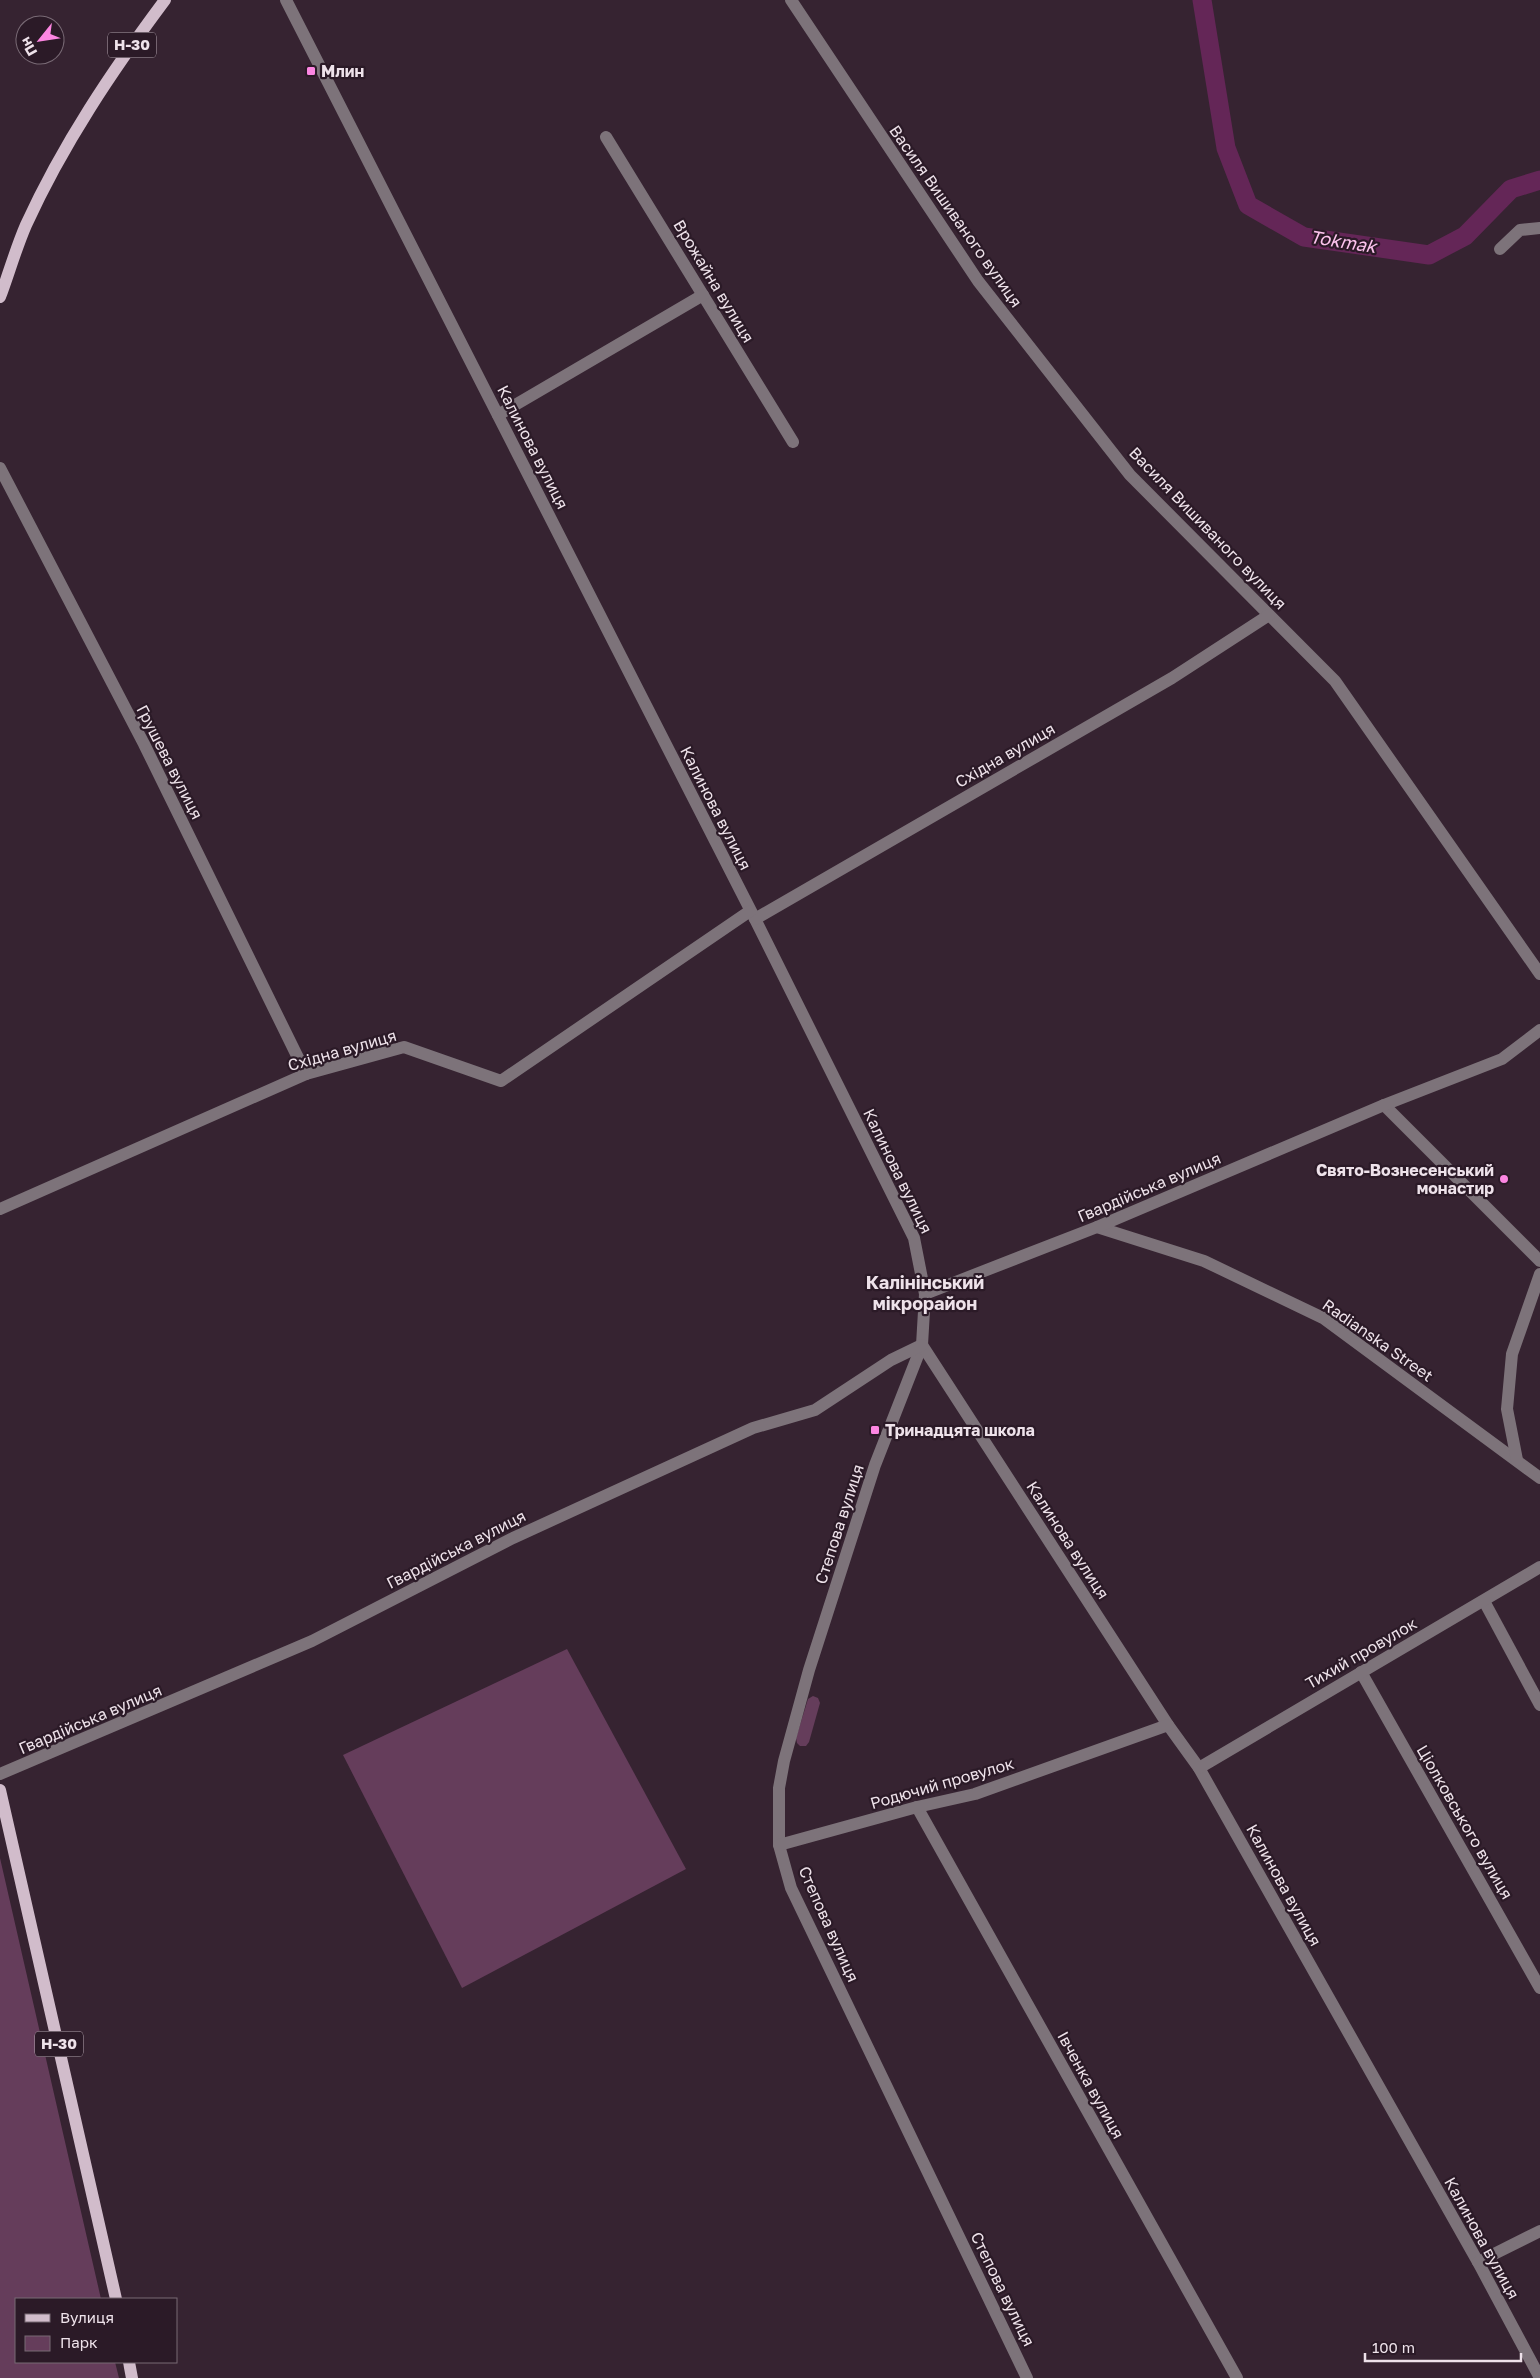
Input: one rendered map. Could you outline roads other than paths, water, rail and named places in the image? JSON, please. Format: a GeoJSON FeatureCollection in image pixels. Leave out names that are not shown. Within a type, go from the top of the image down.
{"type":"FeatureCollection","features":[{"type":"Feature","properties":{"kind":"main road","name":"Н-30"},"geometry":{"type":"LineString","coordinates":[[0,296],[25,227],[56,164],[99,91],[165,0]]}},
{"type":"Feature","properties":{"kind":"main road","name":"Н-30"},"geometry":{"type":"LineString","coordinates":[[0,1790],[116,2298]]}},
{"type":"Feature","properties":{"kind":"main road"},"geometry":{"type":"LineString","coordinates":[[129,2363],[132,2378]]}},
{"type":"Feature","properties":{"kind":"street","name":"Калинова вулиця"},"geometry":{"type":"LineString","coordinates":[[286,0],[753,915],[914,1238],[925,1294],[922,1345],[1168,1724],[1200,1768],[1478,2262],[1540,2378]]}},
{"type":"Feature","properties":{"kind":"street","name":"Василя Вишиваного вулиця"},"geometry":{"type":"LineString","coordinates":[[791,0],[990,297],[1130,475],[1336,681],[1540,974]]}},
{"type":"Feature","properties":{"kind":"street","name":"Врожайна вулиця"},"geometry":{"type":"LineString","coordinates":[[606,137],[793,442]]}},
{"type":"Feature","properties":{"kind":"street"},"geometry":{"type":"LineString","coordinates":[[1500,249],[1520,230],[1540,228]]}},
{"type":"Feature","properties":{"kind":"street"},"geometry":{"type":"LineString","coordinates":[[498,415],[703,295]]}},
{"type":"Feature","properties":{"kind":"street","name":"Грушева вулиця"},"geometry":{"type":"LineString","coordinates":[[0,468],[144,744],[306,1074]]}},
{"type":"Feature","properties":{"kind":"street","name":"Східна вулиця"},"geometry":{"type":"LineString","coordinates":[[0,1209],[306,1074],[404,1047],[501,1081],[753,915],[1172,678],[1269,614]]}},
{"type":"Feature","properties":{"kind":"street","name":"Гвардійська вулиця"},"geometry":{"type":"LineString","coordinates":[[925,1294],[1097,1227],[1384,1105],[1502,1059],[1540,1030]]}},
{"type":"Feature","properties":{"kind":"street"},"geometry":{"type":"LineString","coordinates":[[1384,1105],[1540,1261]]}},
{"type":"Feature","properties":{"kind":"street","name":"Radianska Street"},"geometry":{"type":"LineString","coordinates":[[1097,1227],[1204,1260],[1322,1318],[1540,1478]]}},
{"type":"Feature","properties":{"kind":"street"},"geometry":{"type":"LineString","coordinates":[[1517,1460],[1507,1409],[1512,1354],[1540,1274]]}},
{"type":"Feature","properties":{"kind":"street","name":"Гвардійська вулиця"},"geometry":{"type":"LineString","coordinates":[[0,1774],[312,1641],[512,1538],[754,1428],[815,1410],[891,1360],[922,1345]]}},
{"type":"Feature","properties":{"kind":"street","name":"Степова вулиця"},"geometry":{"type":"LineString","coordinates":[[922,1345],[875,1465],[806,1679],[784,1760],[779,1788],[779,1845],[791,1888],[1027,2378]]}},
{"type":"Feature","properties":{"kind":"street","name":"Тихий провулок"},"geometry":{"type":"LineString","coordinates":[[1200,1768],[1540,1567]]}},
{"type":"Feature","properties":{"kind":"street"},"geometry":{"type":"LineString","coordinates":[[1484,1601],[1540,1705]]}},
{"type":"Feature","properties":{"kind":"street","name":"Ціолковського вулиця"},"geometry":{"type":"LineString","coordinates":[[1361,1672],[1540,1988]]}},
{"type":"Feature","properties":{"kind":"street","name":"Родючий провулок"},"geometry":{"type":"LineString","coordinates":[[779,1845],[917,1807],[975,1794],[1168,1724]]}},
{"type":"Feature","properties":{"kind":"street","name":"Івченка вулиця"},"geometry":{"type":"LineString","coordinates":[[917,1807],[1237,2378]]}},
{"type":"Feature","properties":{"kind":"street"},"geometry":{"type":"LineString","coordinates":[[1478,2262],[1540,2231]]}},
{"type":"Feature","properties":{"kind":"waterway","name":"Tokmak"},"geometry":{"type":"LineString","coordinates":[[1202,0],[1226,148],[1248,205],[1304,237],[1429,255],[1465,236],[1511,189],[1540,180]]}},
{"type":"Feature","properties":{"kind":"place","name":"Млин"},"geometry":{"type":"Point","coordinates":[311,71]}},
{"type":"Feature","properties":{"kind":"place","name":"Cвято-Вознесенський монастир"},"geometry":{"type":"Point","coordinates":[1504,1179]}},
{"type":"Feature","properties":{"kind":"place","name":"Тринадцята школа"},"geometry":{"type":"Point","coordinates":[875,1430]}},
{"type":"Feature","properties":{"kind":"district","name":"Калінінський мікрорайон"},"geometry":{"type":"Point","coordinates":[925,1294]}}]}
